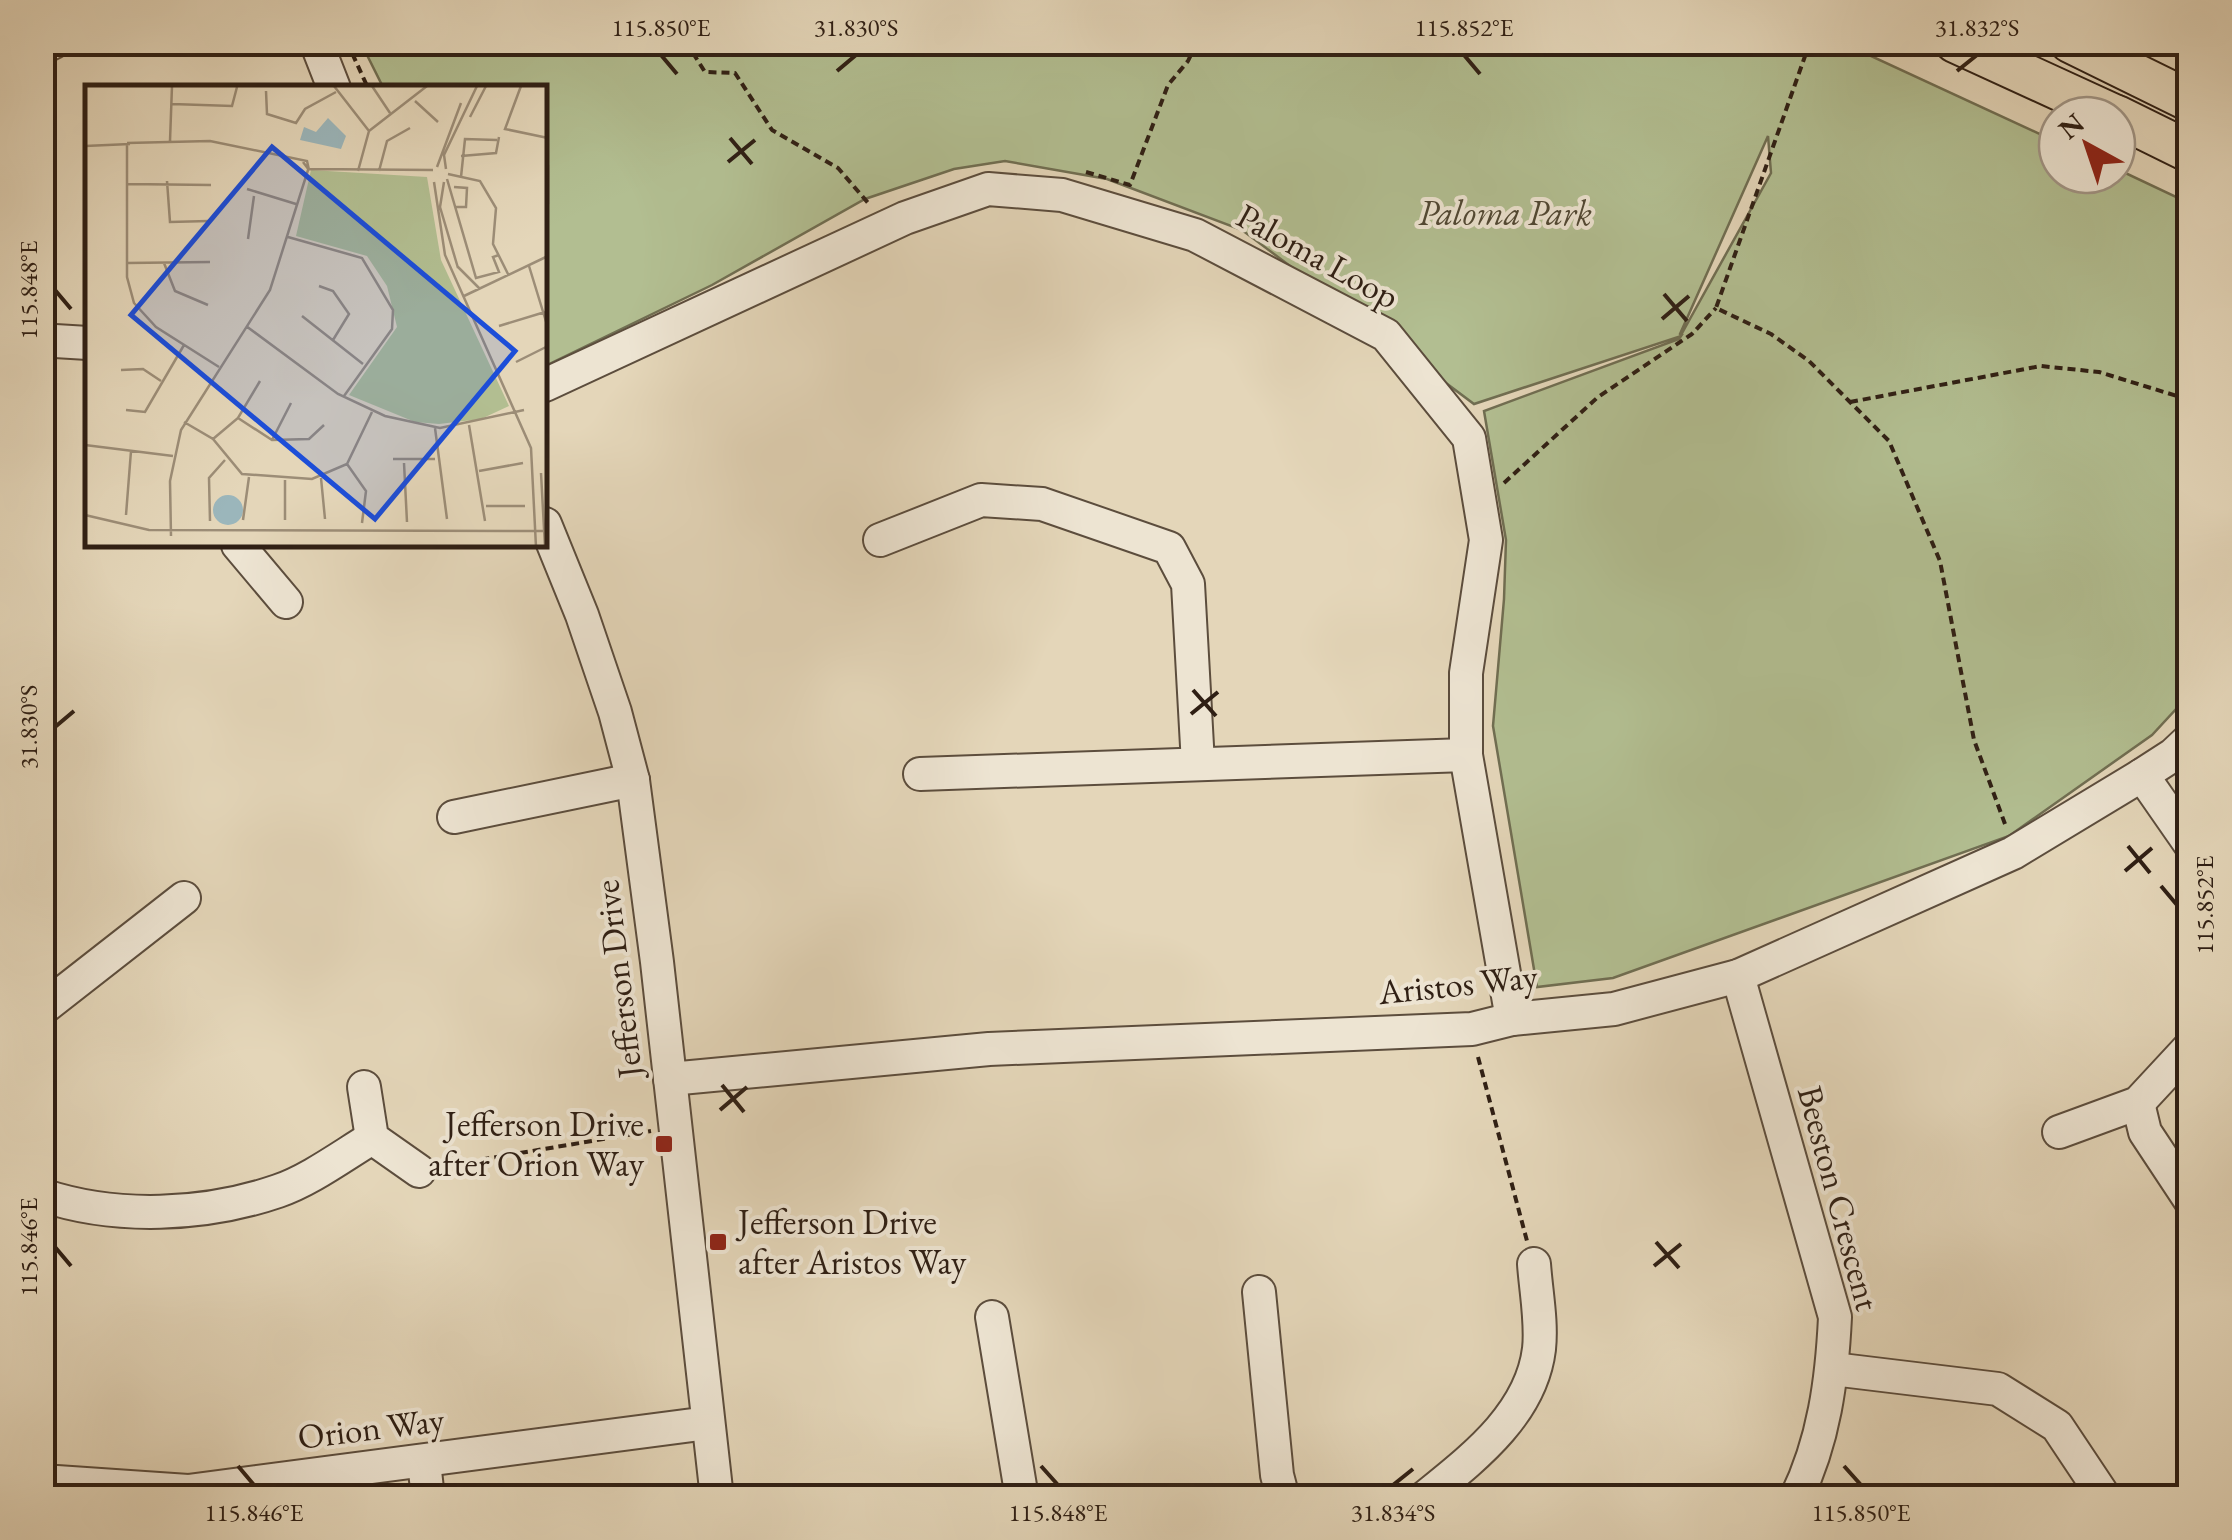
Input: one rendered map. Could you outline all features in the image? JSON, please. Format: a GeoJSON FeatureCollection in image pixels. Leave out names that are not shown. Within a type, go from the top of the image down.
{"type":"FeatureCollection","features":[{"type":"Feature","properties":{"kind":"main road"},"geometry":{"type":"LineString","coordinates":[[1955,42],[2070,95]]}},
{"type":"Feature","properties":{"kind":"main road"},"geometry":{"type":"LineString","coordinates":[[2070,42],[2190,101]]}},
{"type":"Feature","properties":{"kind":"main road"},"geometry":{"type":"LineString","coordinates":[[2137,126],[2190,152]]}},
{"type":"Feature","properties":{"kind":"street"},"geometry":{"type":"LineString","coordinates":[[42,48],[54,42]]}},
{"type":"Feature","properties":{"kind":"street"},"geometry":{"type":"LineString","coordinates":[[322,46],[333,85]]}},
{"type":"Feature","properties":{"kind":"street","name":"Paloma Loop"},"geometry":{"type":"LineString","coordinates":[[548,384],[905,218],[988,189],[1062,195],[1195,235],[1386,335],[1469,438],[1486,540],[1466,673],[1466,755],[1512,1019]]}},
{"type":"Feature","properties":{"kind":"street"},"geometry":{"type":"LineString","coordinates":[[880,540],[980,500],[1042,504],[1169,548],[1188,584],[1198,764]]}},
{"type":"Feature","properties":{"kind":"street","name":"Jefferson Drive"},"geometry":{"type":"LineString","coordinates":[[548,531],[616,712],[633,780],[716,1498]]}},
{"type":"Feature","properties":{"kind":"street"},"geometry":{"type":"LineString","coordinates":[[241,548],[286,602]]}},
{"type":"Feature","properties":{"kind":"street","name":"Aristos Way"},"geometry":{"type":"LineString","coordinates":[[670,1078],[989,1049],[1472,1029],[1512,1019],[1614,1009],[1738,976],[2013,853],[2142,776],[2190,738]]}},
{"type":"Feature","properties":{"kind":"street"},"geometry":{"type":"LineString","coordinates":[[920,774],[1466,755]]}},
{"type":"Feature","properties":{"kind":"street"},"geometry":{"type":"LineString","coordinates":[[2142,776],[2190,844]]}},
{"type":"Feature","properties":{"kind":"street"},"geometry":{"type":"LineString","coordinates":[[454,816],[633,780]]}},
{"type":"Feature","properties":{"kind":"street"},"geometry":{"type":"LineString","coordinates":[[42,1009],[184,898]]}},
{"type":"Feature","properties":{"kind":"street","name":"Beeston Crescent"},"geometry":{"type":"LineString","coordinates":[[1738,976],[1834,1317],[1833,1369],[1824,1418],[1810,1469],[1796,1498]]}},
{"type":"Feature","properties":{"kind":"street"},"geometry":{"type":"LineString","coordinates":[[2058,1132],[2138,1104],[2190,1047]]}},
{"type":"Feature","properties":{"kind":"street"},"geometry":{"type":"LineString","coordinates":[[364,1087],[372,1138],[419,1170]]}},
{"type":"Feature","properties":{"kind":"street"},"geometry":{"type":"LineString","coordinates":[[2138,1104],[2145,1132],[2190,1200]]}},
{"type":"Feature","properties":{"kind":"street"},"geometry":{"type":"LineString","coordinates":[[42,1195],[131,1213],[227,1204],[281,1190],[372,1138]]}},
{"type":"Feature","properties":{"kind":"street"},"geometry":{"type":"LineString","coordinates":[[1424,1498],[1490,1441],[1519,1407],[1534,1376],[1539,1346],[1534,1264]]}},
{"type":"Feature","properties":{"kind":"street"},"geometry":{"type":"LineString","coordinates":[[1259,1292],[1277,1474],[1283,1498]]}},
{"type":"Feature","properties":{"kind":"street"},"geometry":{"type":"LineString","coordinates":[[992,1317],[1022,1498]]}},
{"type":"Feature","properties":{"kind":"street"},"geometry":{"type":"LineString","coordinates":[[1833,1369],[1998,1389],[2056,1426],[2105,1498]]}},
{"type":"Feature","properties":{"kind":"street","name":"Orion Way"},"geometry":{"type":"LineString","coordinates":[[42,1481],[76,1491],[188,1491],[708,1424]]}},
{"type":"Feature","properties":{"kind":"street"},"geometry":{"type":"LineString","coordinates":[[424,1462],[428,1498]]}},
{"type":"Feature","properties":{"kind":"path"},"geometry":{"type":"LineString","coordinates":[[686,42],[705,72],[735,73],[772,130],[838,168],[870,205]]}},
{"type":"Feature","properties":{"kind":"path"},"geometry":{"type":"LineString","coordinates":[[1085,172],[1130,185],[1168,85],[1188,61],[1197,42]]}},
{"type":"Feature","properties":{"kind":"path"},"geometry":{"type":"LineString","coordinates":[[1479,502],[1598,397],[1692,334],[1716,308],[1810,42]]}},
{"type":"Feature","properties":{"kind":"path"},"geometry":{"type":"LineString","coordinates":[[322,46],[365,85]]}},
{"type":"Feature","properties":{"kind":"path"},"geometry":{"type":"LineString","coordinates":[[1716,308],[1771,334],[1809,362],[1889,441],[1940,562],[1974,740],[2013,853]]}},
{"type":"Feature","properties":{"kind":"path"},"geometry":{"type":"LineString","coordinates":[[1850,402],[2041,366],[2099,372],[2190,400]]}},
{"type":"Feature","properties":{"kind":"path"},"geometry":{"type":"LineString","coordinates":[[1472,1029],[1534,1264]]}},
{"type":"Feature","properties":{"kind":"path"},"geometry":{"type":"LineString","coordinates":[[419,1170],[675,1127]]}},
{"type":"Feature","properties":{"kind":"green space","name":"Paloma Park"},"geometry":{"type":"Polygon","coordinates":[[[361,43],[1843,43],[2037,133],[2037,195],[2137,195],[2137,178],[2189,203],[2189,695],[2152,735],[2009,836],[1613,978],[1537,987],[1493,726],[1506,540],[1484,411],[1681,336],[1474,404],[1242,230],[1107,179],[1005,161],[954,169],[865,199],[712,285],[548,365],[548,85],[382,85],[361,43]],[[1768,136],[1680,334],[1771,173],[1768,136]]]}},
{"type":"Feature","properties":{"kind":"place","name":"Jefferson Drive after Orion Way"},"geometry":{"type":"Point","coordinates":[664,1144]}},
{"type":"Feature","properties":{"kind":"place","name":"Jefferson Drive after Aristos Way"},"geometry":{"type":"Point","coordinates":[718,1242]}}]}
